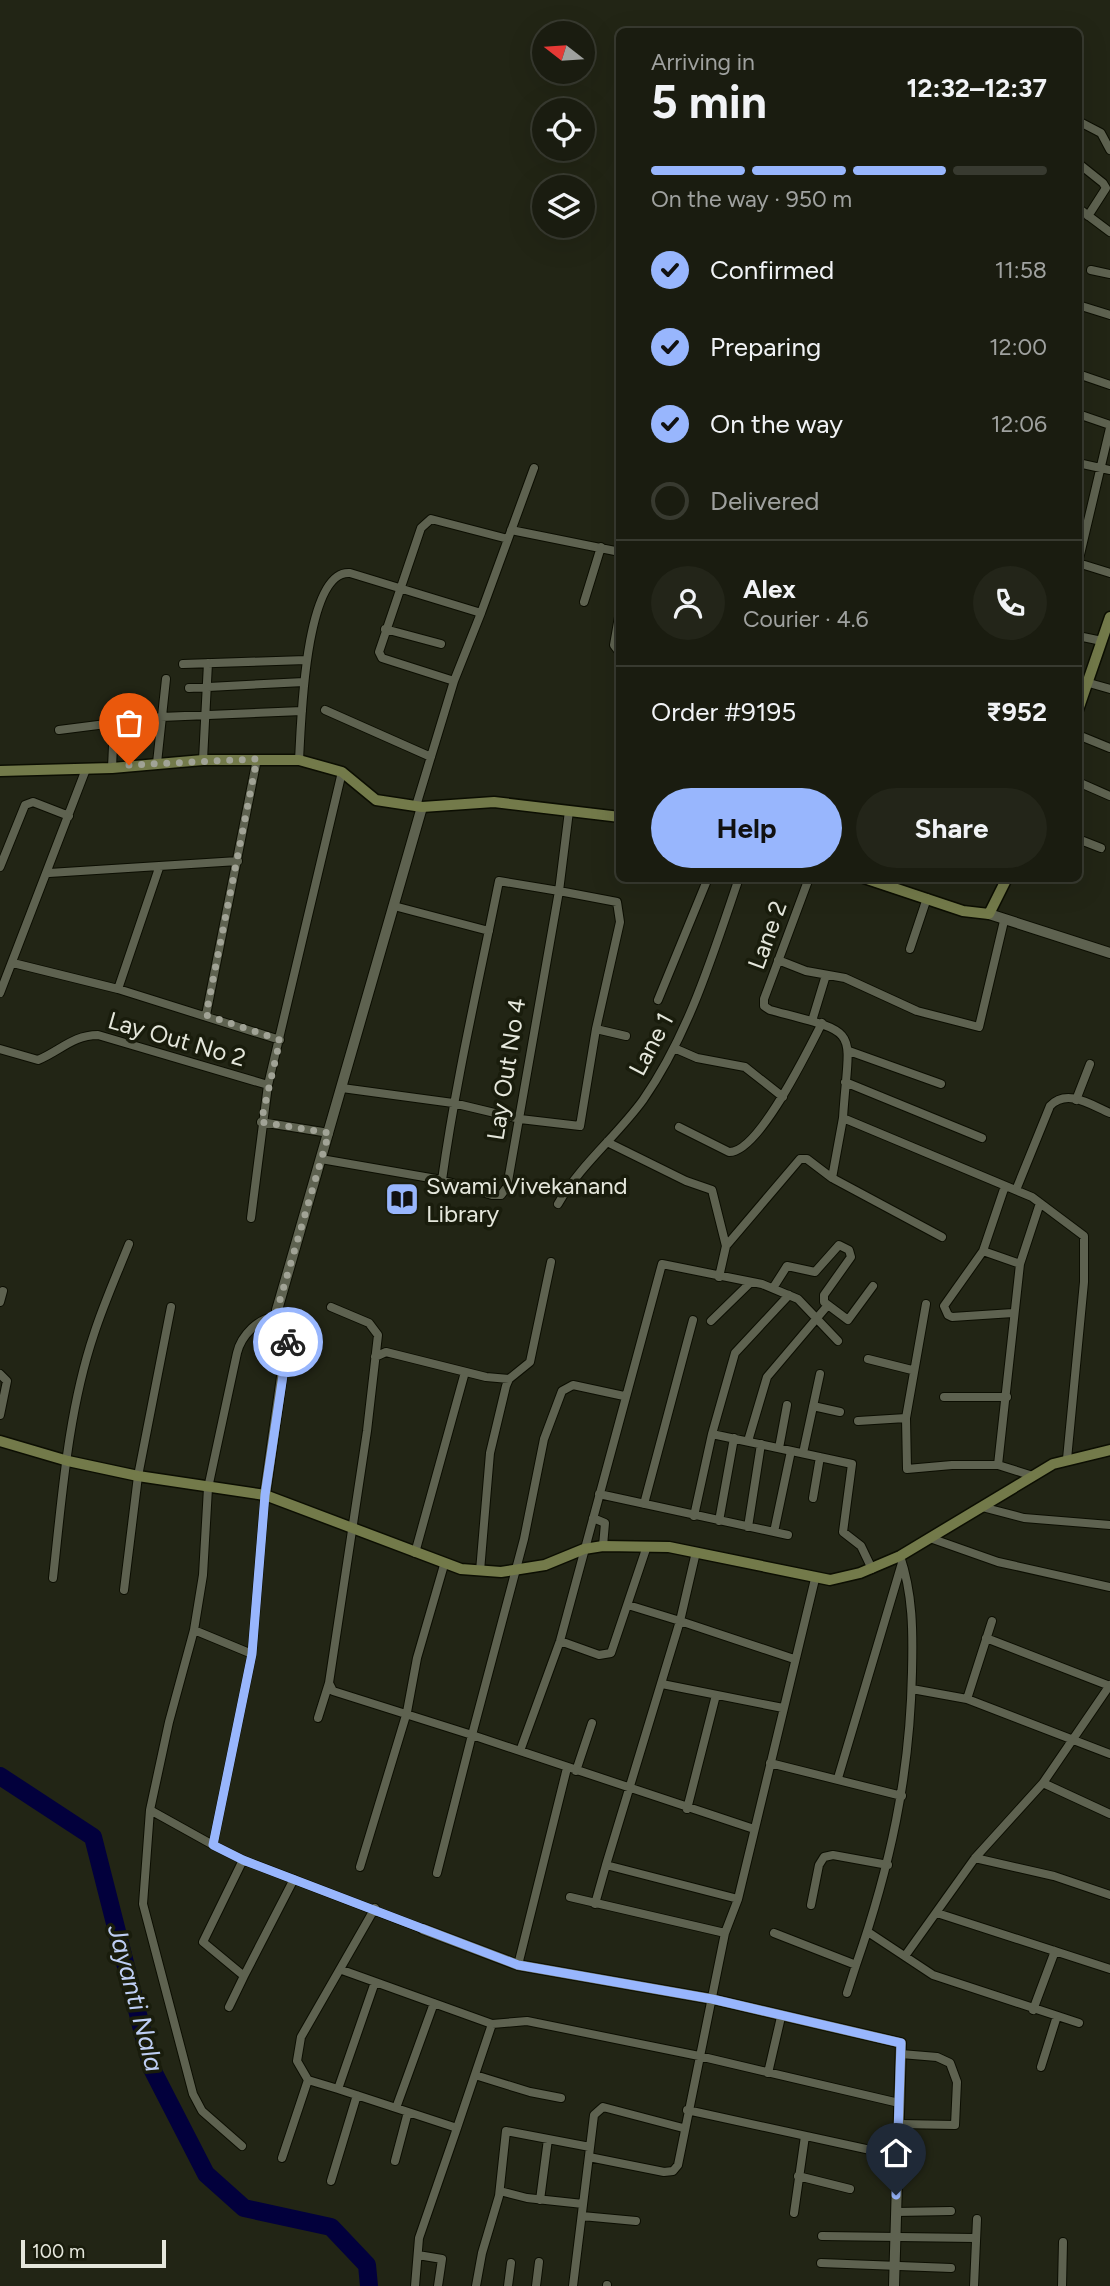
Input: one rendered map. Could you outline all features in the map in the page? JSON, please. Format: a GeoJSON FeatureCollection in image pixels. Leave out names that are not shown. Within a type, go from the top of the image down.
{"type":"FeatureCollection","features":[{"type":"Feature","properties":{"kind":"main road"},"geometry":{"type":"LineString","coordinates":[[1082,700],[1110,617]]}},
{"type":"Feature","properties":{"kind":"main road"},"geometry":{"type":"LineString","coordinates":[[0,772],[112,768],[203,760],[299,761],[342,772],[376,800],[419,807],[494,802],[616,817]]}},
{"type":"Feature","properties":{"kind":"main road"},"geometry":{"type":"LineString","coordinates":[[877,882],[963,911],[989,914],[1005,882]]}},
{"type":"Feature","properties":{"kind":"main road"},"geometry":{"type":"LineString","coordinates":[[0,1441],[68,1461],[138,1476],[265,1495],[352,1526],[444,1565],[502,1572],[545,1565],[584,1549],[603,1546],[648,1546],[696,1552],[830,1580],[901,1559],[930,1538],[1032,1476],[1067,1459],[1110,1450]]}},
{"type":"Feature","properties":{"kind":"street"},"geometry":{"type":"LineString","coordinates":[[1082,123],[1101,133],[1110,150]]}},
{"type":"Feature","properties":{"kind":"street"},"geometry":{"type":"LineString","coordinates":[[1082,166],[1103,183],[1105,188],[1088,216]]}},
{"type":"Feature","properties":{"kind":"street"},"geometry":{"type":"LineString","coordinates":[[1082,211],[1110,232]]}},
{"type":"Feature","properties":{"kind":"street"},"geometry":{"type":"LineString","coordinates":[[1091,270],[1110,274]]}},
{"type":"Feature","properties":{"kind":"street"},"geometry":{"type":"LineString","coordinates":[[1082,307],[1110,315]]}},
{"type":"Feature","properties":{"kind":"street"},"geometry":{"type":"LineString","coordinates":[[1082,375],[1110,385]]}},
{"type":"Feature","properties":{"kind":"street"},"geometry":{"type":"LineString","coordinates":[[1082,416],[1110,427],[1106,469],[1082,550]]}},
{"type":"Feature","properties":{"kind":"street"},"geometry":{"type":"LineString","coordinates":[[1082,464],[1106,469]]}},
{"type":"Feature","properties":{"kind":"street"},"geometry":{"type":"LineString","coordinates":[[213,1845],[252,1654],[265,1495],[288,1342],[286,1330],[277,1313],[284,1282],[394,906],[431,757],[454,681],[534,468]]}},
{"type":"Feature","properties":{"kind":"street"},"geometry":{"type":"LineString","coordinates":[[454,681],[382,658],[379,646],[421,528],[428,519],[508,540]]}},
{"type":"Feature","properties":{"kind":"street"},"geometry":{"type":"LineString","coordinates":[[511,530],[616,551]]}},
{"type":"Feature","properties":{"kind":"street"},"geometry":{"type":"LineString","coordinates":[[584,602],[601,547]]}},
{"type":"Feature","properties":{"kind":"street"},"geometry":{"type":"LineString","coordinates":[[1082,564],[1110,573]]}},
{"type":"Feature","properties":{"kind":"street"},"geometry":{"type":"LineString","coordinates":[[299,761],[306,660],[321,603],[335,576],[341,572],[350,573],[400,591],[481,612]]}},
{"type":"Feature","properties":{"kind":"street"},"geometry":{"type":"LineString","coordinates":[[386,629],[441,644]]}},
{"type":"Feature","properties":{"kind":"street"},"geometry":{"type":"LineString","coordinates":[[1082,637],[1102,641]]}},
{"type":"Feature","properties":{"kind":"street"},"geometry":{"type":"LineString","coordinates":[[183,664],[306,660]]}},
{"type":"Feature","properties":{"kind":"street"},"geometry":{"type":"LineString","coordinates":[[203,760],[208,663]]}},
{"type":"Feature","properties":{"kind":"street"},"geometry":{"type":"LineString","coordinates":[[157,763],[166,679]]}},
{"type":"Feature","properties":{"kind":"street"},"geometry":{"type":"LineString","coordinates":[[189,688],[304,682]]}},
{"type":"Feature","properties":{"kind":"street"},"geometry":{"type":"LineString","coordinates":[[1089,683],[1110,689]]}},
{"type":"Feature","properties":{"kind":"street"},"geometry":{"type":"LineString","coordinates":[[325,710],[431,757]]}},
{"type":"Feature","properties":{"kind":"street"},"geometry":{"type":"LineString","coordinates":[[60,730],[161,717],[302,711]]}},
{"type":"Feature","properties":{"kind":"street"},"geometry":{"type":"LineString","coordinates":[[112,768],[114,723]]}},
{"type":"Feature","properties":{"kind":"street"},"geometry":{"type":"LineString","coordinates":[[1082,737],[1110,748]]}},
{"type":"Feature","properties":{"kind":"street"},"geometry":{"type":"LineString","coordinates":[[206,1015],[257,759]]}},
{"type":"Feature","properties":{"kind":"street"},"geometry":{"type":"LineString","coordinates":[[0,993],[49,873],[86,769]]}},
{"type":"Feature","properties":{"kind":"street"},"geometry":{"type":"LineString","coordinates":[[251,1218],[261,1122],[268,1085],[342,772]]}},
{"type":"Feature","properties":{"kind":"street"},"geometry":{"type":"LineString","coordinates":[[1082,784],[1110,796]]}},
{"type":"Feature","properties":{"kind":"street"},"geometry":{"type":"LineString","coordinates":[[0,867],[25,804],[33,802],[69,816]]}},
{"type":"Feature","properties":{"kind":"street","name":"Lay Out No 4"},"geometry":{"type":"LineString","coordinates":[[321,1159],[442,1180],[492,1195],[501,1195],[507,1187],[559,891],[569,811]]}},
{"type":"Feature","properties":{"kind":"street"},"geometry":{"type":"LineString","coordinates":[[1082,841],[1101,848]]}},
{"type":"Feature","properties":{"kind":"street"},"geometry":{"type":"LineString","coordinates":[[49,873],[159,868],[239,860]]}},
{"type":"Feature","properties":{"kind":"street"},"geometry":{"type":"LineString","coordinates":[[118,989],[159,868]]}},
{"type":"Feature","properties":{"kind":"street"},"geometry":{"type":"LineString","coordinates":[[342,1088],[453,1103],[520,1119],[580,1126],[596,1029],[620,922],[617,902],[499,881],[453,1103],[442,1180]]}},
{"type":"Feature","properties":{"kind":"street"},"geometry":{"type":"LineString","coordinates":[[657,1000],[706,882]]}},
{"type":"Feature","properties":{"kind":"street","name":"Lane 1"},"geometry":{"type":"LineString","coordinates":[[558,1203],[585,1163],[607,1142],[644,1098],[674,1048],[706,974],[738,882]]}},
{"type":"Feature","properties":{"kind":"street","name":"Lane 2"},"geometry":{"type":"LineString","coordinates":[[807,882],[764,1006],[812,1021]]}},
{"type":"Feature","properties":{"kind":"street"},"geometry":{"type":"LineString","coordinates":[[910,949],[927,898]]}},
{"type":"Feature","properties":{"kind":"street"},"geometry":{"type":"LineString","coordinates":[[394,906],[489,931]]}},
{"type":"Feature","properties":{"kind":"street"},"geometry":{"type":"LineString","coordinates":[[989,914],[1110,953]]}},
{"type":"Feature","properties":{"kind":"street"},"geometry":{"type":"LineString","coordinates":[[778,960],[845,978],[917,1011],[979,1027],[1004,921]]}},
{"type":"Feature","properties":{"kind":"street"},"geometry":{"type":"LineString","coordinates":[[13,963],[118,989],[280,1040]]}},
{"type":"Feature","properties":{"kind":"street"},"geometry":{"type":"LineString","coordinates":[[827,975],[812,1021],[822,1023],[844,1035],[849,1051],[843,1118],[832,1178]]}},
{"type":"Feature","properties":{"kind":"street"},"geometry":{"type":"LineString","coordinates":[[679,1127],[729,1152],[745,1147],[783,1097],[822,1023]]}},
{"type":"Feature","properties":{"kind":"street"},"geometry":{"type":"LineString","coordinates":[[596,1029],[626,1036]]}},
{"type":"Feature","properties":{"kind":"street","name":"Lay Out No 2"},"geometry":{"type":"LineString","coordinates":[[0,1049],[38,1060],[55,1053],[71,1040],[83,1035],[98,1035],[268,1085]]}},
{"type":"Feature","properties":{"kind":"street"},"geometry":{"type":"LineString","coordinates":[[674,1048],[696,1058],[745,1068],[783,1097]]}},
{"type":"Feature","properties":{"kind":"street"},"geometry":{"type":"LineString","coordinates":[[849,1051],[941,1084]]}},
{"type":"Feature","properties":{"kind":"street"},"geometry":{"type":"LineString","coordinates":[[1076,1100],[1090,1064]]}},
{"type":"Feature","properties":{"kind":"street"},"geometry":{"type":"LineString","coordinates":[[845,1082],[982,1138]]}},
{"type":"Feature","properties":{"kind":"street"},"geometry":{"type":"LineString","coordinates":[[1016,1191],[1050,1106],[1059,1097],[1076,1100],[1108,1112],[1110,1100]]}},
{"type":"Feature","properties":{"kind":"street"},"geometry":{"type":"LineString","coordinates":[[843,1118],[1006,1186],[1040,1203],[1079,1231],[1087,1245],[1067,1459]]}},
{"type":"Feature","properties":{"kind":"street"},"geometry":{"type":"LineString","coordinates":[[261,1122],[329,1133]]}},
{"type":"Feature","properties":{"kind":"street"},"geometry":{"type":"LineString","coordinates":[[607,1142],[712,1191],[726,1246],[719,1274]]}},
{"type":"Feature","properties":{"kind":"street"},"geometry":{"type":"LineString","coordinates":[[726,1246],[800,1159],[807,1159],[832,1178],[942,1237]]}},
{"type":"Feature","properties":{"kind":"street"},"geometry":{"type":"LineString","coordinates":[[1006,1186],[983,1251],[947,1298],[945,1312],[952,1317],[1013,1313]]}},
{"type":"Feature","properties":{"kind":"street"},"geometry":{"type":"LineString","coordinates":[[999,1465],[1020,1264],[1040,1203]]}},
{"type":"Feature","properties":{"kind":"street"},"geometry":{"type":"LineString","coordinates":[[53,1578],[68,1461],[93,1335],[129,1244]]}},
{"type":"Feature","properties":{"kind":"street"},"geometry":{"type":"LineString","coordinates":[[775,1285],[787,1266],[815,1272],[836,1246],[849,1250],[851,1258],[822,1299],[822,1312],[838,1341]]}},
{"type":"Feature","properties":{"kind":"street"},"geometry":{"type":"LineString","coordinates":[[983,1251],[1020,1264]]}},
{"type":"Feature","properties":{"kind":"street"},"geometry":{"type":"LineString","coordinates":[[480,1570],[490,1454],[509,1379],[530,1362],[551,1262]]}},
{"type":"Feature","properties":{"kind":"street"},"geometry":{"type":"LineString","coordinates":[[520,1751],[560,1641],[624,1396],[662,1264],[775,1285],[822,1312],[845,1320],[851,1319],[873,1286]]}},
{"type":"Feature","properties":{"kind":"street"},"geometry":{"type":"LineString","coordinates":[[711,1321],[751,1282]]}},
{"type":"Feature","properties":{"kind":"street"},"geometry":{"type":"LineString","coordinates":[[0,1302],[3,1292]]}},
{"type":"Feature","properties":{"kind":"street"},"geometry":{"type":"LineString","coordinates":[[694,1516],[712,1434],[735,1353],[789,1295]]}},
{"type":"Feature","properties":{"kind":"street"},"geometry":{"type":"LineString","coordinates":[[926,1304],[912,1370],[906,1418],[907,1469],[999,1465],[1032,1476]]}},
{"type":"Feature","properties":{"kind":"street"},"geometry":{"type":"LineString","coordinates":[[124,1590],[138,1476],[170,1307]]}},
{"type":"Feature","properties":{"kind":"street"},"geometry":{"type":"LineString","coordinates":[[318,1718],[329,1683],[378,1335],[369,1323],[331,1307]]}},
{"type":"Feature","properties":{"kind":"street"},"geometry":{"type":"LineString","coordinates":[[748,1441],[766,1377],[822,1312]]}},
{"type":"Feature","properties":{"kind":"street"},"geometry":{"type":"LineString","coordinates":[[242,2146],[202,2111],[193,2094],[143,1904],[150,1811],[166,1734],[194,1630],[203,1575],[208,1488],[239,1345],[258,1324],[277,1313]]}},
{"type":"Feature","properties":{"kind":"street"},"geometry":{"type":"LineString","coordinates":[[644,1504],[692,1320]]}},
{"type":"Feature","properties":{"kind":"street"},"geometry":{"type":"LineString","coordinates":[[375,1357],[386,1352],[465,1372],[509,1379]]}},
{"type":"Feature","properties":{"kind":"street"},"geometry":{"type":"LineString","coordinates":[[868,1359],[912,1370]]}},
{"type":"Feature","properties":{"kind":"street"},"geometry":{"type":"LineString","coordinates":[[415,1553],[465,1372]]}},
{"type":"Feature","properties":{"kind":"street"},"geometry":{"type":"LineString","coordinates":[[0,1374],[7,1381],[0,1415]]}},
{"type":"Feature","properties":{"kind":"street"},"geometry":{"type":"LineString","coordinates":[[803,1453],[820,1374]]}},
{"type":"Feature","properties":{"kind":"street"},"geometry":{"type":"LineString","coordinates":[[437,1873],[516,1568],[544,1439],[562,1391],[573,1385],[624,1396]]}},
{"type":"Feature","properties":{"kind":"street"},"geometry":{"type":"LineString","coordinates":[[944,1397],[1007,1397]]}},
{"type":"Feature","properties":{"kind":"street"},"geometry":{"type":"LineString","coordinates":[[779,1448],[788,1405]]}},
{"type":"Feature","properties":{"kind":"street"},"geometry":{"type":"LineString","coordinates":[[813,1406],[840,1412]]}},
{"type":"Feature","properties":{"kind":"street"},"geometry":{"type":"LineString","coordinates":[[858,1421],[906,1418]]}},
{"type":"Feature","properties":{"kind":"street"},"geometry":{"type":"LineString","coordinates":[[712,1434],[852,1464],[843,1532],[861,1546],[872,1569]]}},
{"type":"Feature","properties":{"kind":"street"},"geometry":{"type":"LineString","coordinates":[[719,1521],[734,1438]]}},
{"type":"Feature","properties":{"kind":"street"},"geometry":{"type":"LineString","coordinates":[[748,1527],[761,1444]]}},
{"type":"Feature","properties":{"kind":"street"},"geometry":{"type":"LineString","coordinates":[[774,1532],[791,1451]]}},
{"type":"Feature","properties":{"kind":"street"},"geometry":{"type":"LineString","coordinates":[[813,1497],[820,1457]]}},
{"type":"Feature","properties":{"kind":"street"},"geometry":{"type":"LineString","coordinates":[[599,1494],[788,1535]]}},
{"type":"Feature","properties":{"kind":"street"},"geometry":{"type":"LineString","coordinates":[[982,1507],[1024,1518],[1110,1525]]}},
{"type":"Feature","properties":{"kind":"street"},"geometry":{"type":"LineString","coordinates":[[593,1518],[605,1523],[603,1546]]}},
{"type":"Feature","properties":{"kind":"street"},"geometry":{"type":"LineString","coordinates":[[930,1538],[998,1562],[1110,1587]]}},
{"type":"Feature","properties":{"kind":"street"},"geometry":{"type":"LineString","coordinates":[[560,1641],[599,1654],[611,1653],[648,1546]]}},
{"type":"Feature","properties":{"kind":"street"},"geometry":{"type":"LineString","coordinates":[[595,1903],[662,1684],[696,1552]]}},
{"type":"Feature","properties":{"kind":"street"},"geometry":{"type":"LineString","coordinates":[[848,1993],[888,1865],[909,1743],[913,1623],[908,1582],[901,1559]]}},
{"type":"Feature","properties":{"kind":"street"},"geometry":{"type":"LineString","coordinates":[[838,1778],[901,1559]]}},
{"type":"Feature","properties":{"kind":"street"},"geometry":{"type":"LineString","coordinates":[[360,1867],[407,1712],[417,1658],[444,1565]]}},
{"type":"Feature","properties":{"kind":"street"},"geometry":{"type":"LineString","coordinates":[[476,2286],[482,2253],[500,2191],[506,2131],[548,2139],[664,2172],[673,2171],[678,2165],[683,2128],[725,1933],[738,1899],[815,1579]]}},
{"type":"Feature","properties":{"kind":"street"},"geometry":{"type":"LineString","coordinates":[[628,1605],[794,1659]]}},
{"type":"Feature","properties":{"kind":"street"},"geometry":{"type":"LineString","coordinates":[[967,1699],[992,1621]]}},
{"type":"Feature","properties":{"kind":"street"},"geometry":{"type":"LineString","coordinates":[[194,1630],[252,1654]]}},
{"type":"Feature","properties":{"kind":"street"},"geometry":{"type":"LineString","coordinates":[[905,1956],[975,1858],[1043,1783],[1110,1686],[986,1638]]}},
{"type":"Feature","properties":{"kind":"street"},"geometry":{"type":"LineString","coordinates":[[329,1683],[333,1691],[407,1712],[687,1809],[754,1829]]}},
{"type":"Feature","properties":{"kind":"street"},"geometry":{"type":"LineString","coordinates":[[662,1684],[783,1708]]}},
{"type":"Feature","properties":{"kind":"street"},"geometry":{"type":"LineString","coordinates":[[912,1689],[967,1699],[1110,1754]]}},
{"type":"Feature","properties":{"kind":"street"},"geometry":{"type":"LineString","coordinates":[[687,1809],[716,1695]]}},
{"type":"Feature","properties":{"kind":"street"},"geometry":{"type":"LineString","coordinates":[[576,1771],[592,1723]]}},
{"type":"Feature","properties":{"kind":"street"},"geometry":{"type":"LineString","coordinates":[[770,1763],[902,1796]]}},
{"type":"Feature","properties":{"kind":"street"},"geometry":{"type":"LineString","coordinates":[[518,1965],[567,1768]]}},
{"type":"Feature","properties":{"kind":"street"},"geometry":{"type":"LineString","coordinates":[[1043,1783],[1110,1814]]}},
{"type":"Feature","properties":{"kind":"street"},"geometry":{"type":"LineString","coordinates":[[150,1811],[243,1860],[375,1908],[518,1965],[712,1999],[901,2043],[894,2286]]}},
{"type":"Feature","properties":{"kind":"street"},"geometry":{"type":"LineString","coordinates":[[811,1905],[819,1865],[824,1857],[833,1855],[888,1865]]}},
{"type":"Feature","properties":{"kind":"street"},"geometry":{"type":"LineString","coordinates":[[975,1858],[1054,1876],[1110,1894]]}},
{"type":"Feature","properties":{"kind":"street"},"geometry":{"type":"LineString","coordinates":[[243,1860],[203,1942],[244,1976]]}},
{"type":"Feature","properties":{"kind":"street"},"geometry":{"type":"LineString","coordinates":[[606,1865],[738,1899]]}},
{"type":"Feature","properties":{"kind":"street"},"geometry":{"type":"LineString","coordinates":[[229,2007],[294,1879]]}},
{"type":"Feature","properties":{"kind":"street"},"geometry":{"type":"LineString","coordinates":[[570,1897],[725,1933]]}},
{"type":"Feature","properties":{"kind":"street"},"geometry":{"type":"LineString","coordinates":[[375,1908],[342,1970],[301,2037],[297,2061],[308,2080],[457,2128]]}},
{"type":"Feature","properties":{"kind":"street"},"geometry":{"type":"LineString","coordinates":[[937,1913],[1110,1969]]}},
{"type":"Feature","properties":{"kind":"street"},"geometry":{"type":"LineString","coordinates":[[868,1932],[933,1975],[1079,2023]]}},
{"type":"Feature","properties":{"kind":"street"},"geometry":{"type":"LineString","coordinates":[[774,1933],[856,1965]]}},
{"type":"Feature","properties":{"kind":"street"},"geometry":{"type":"LineString","coordinates":[[1033,2010],[1055,1951]]}},
{"type":"Feature","properties":{"kind":"street"},"geometry":{"type":"LineString","coordinates":[[342,1970],[492,2024],[527,2021],[699,2056],[899,2103]]}},
{"type":"Feature","properties":{"kind":"street"},"geometry":{"type":"LineString","coordinates":[[338,2089],[375,1982]]}},
{"type":"Feature","properties":{"kind":"street"},"geometry":{"type":"LineString","coordinates":[[396,2108],[434,2003]]}},
{"type":"Feature","properties":{"kind":"street"},"geometry":{"type":"LineString","coordinates":[[1041,2067],[1057,2016]]}},
{"type":"Feature","properties":{"kind":"street"},"geometry":{"type":"LineString","coordinates":[[768,2073],[781,2017]]}},
{"type":"Feature","properties":{"kind":"street"},"geometry":{"type":"LineString","coordinates":[[415,2286],[422,2227],[492,2024]]}},
{"type":"Feature","properties":{"kind":"street"},"geometry":{"type":"LineString","coordinates":[[899,2124],[955,2124],[957,2082],[950,2063],[937,2057],[901,2054]]}},
{"type":"Feature","properties":{"kind":"street"},"geometry":{"type":"LineString","coordinates":[[475,2075],[530,2092],[561,2098]]}},
{"type":"Feature","properties":{"kind":"street"},"geometry":{"type":"LineString","coordinates":[[282,2158],[295,2110],[308,2080]]}},
{"type":"Feature","properties":{"kind":"street"},"geometry":{"type":"LineString","coordinates":[[331,2180],[357,2095]]}},
{"type":"Feature","properties":{"kind":"street"},"geometry":{"type":"LineString","coordinates":[[573,2286],[594,2115],[603,2107],[683,2128]]}},
{"type":"Feature","properties":{"kind":"street"},"geometry":{"type":"LineString","coordinates":[[687,2110],[898,2156]]}},
{"type":"Feature","properties":{"kind":"street"},"geometry":{"type":"LineString","coordinates":[[395,2161],[408,2112]]}},
{"type":"Feature","properties":{"kind":"street"},"geometry":{"type":"LineString","coordinates":[[794,2213],[806,2136]]}},
{"type":"Feature","properties":{"kind":"street"},"geometry":{"type":"LineString","coordinates":[[540,2200],[548,2139]]}},
{"type":"Feature","properties":{"kind":"street"},"geometry":{"type":"LineString","coordinates":[[798,2176],[850,2189]]}},
{"type":"Feature","properties":{"kind":"street"},"geometry":{"type":"LineString","coordinates":[[500,2191],[540,2200],[583,2204]]}},
{"type":"Feature","properties":{"kind":"street"},"geometry":{"type":"LineString","coordinates":[[896,2212],[951,2211]]}},
{"type":"Feature","properties":{"kind":"street"},"geometry":{"type":"LineString","coordinates":[[582,2216],[636,2221]]}},
{"type":"Feature","properties":{"kind":"street"},"geometry":{"type":"LineString","coordinates":[[974,2286],[976,2219]]}},
{"type":"Feature","properties":{"kind":"street"},"geometry":{"type":"LineString","coordinates":[[822,2236],[975,2238]]}},
{"type":"Feature","properties":{"kind":"street"},"geometry":{"type":"LineString","coordinates":[[1062,2286],[1063,2242]]}},
{"type":"Feature","properties":{"kind":"street"},"geometry":{"type":"LineString","coordinates":[[418,2255],[442,2259],[438,2286]]}},
{"type":"Feature","properties":{"kind":"street"},"geometry":{"type":"LineString","coordinates":[[536,2286],[539,2262]]}},
{"type":"Feature","properties":{"kind":"street"},"geometry":{"type":"LineString","coordinates":[[508,2286],[511,2263]]}},
{"type":"Feature","properties":{"kind":"street"},"geometry":{"type":"LineString","coordinates":[[821,2263],[951,2268]]}},
{"type":"Feature","properties":{"kind":"waterway","name":"Jayanti Nala"},"geometry":{"type":"LineString","coordinates":[[0,1776],[93,1837],[152,2069],[206,2174],[244,2208],[331,2227],[367,2265],[369,2286]]}},
{"type":"Feature","properties":{"kind":"way so far"},"geometry":{"type":"LineString","coordinates":[[129,765],[257,759],[206,1015],[280,1040],[261,1122],[329,1133],[277,1310],[288,1335],[288,1342]]}},
{"type":"Feature","properties":{"kind":"place","name":"Swami Vivekanand Library"},"geometry":{"type":"Point","coordinates":[402,1199]}},
{"type":"Feature","properties":{"kind":"route"},"geometry":{"type":"LineString","coordinates":[[288,1342],[265,1495],[252,1654],[213,1845],[243,1860],[375,1908],[518,1965],[712,1999],[755,2012],[901,2043],[896,2195]]}}]}
